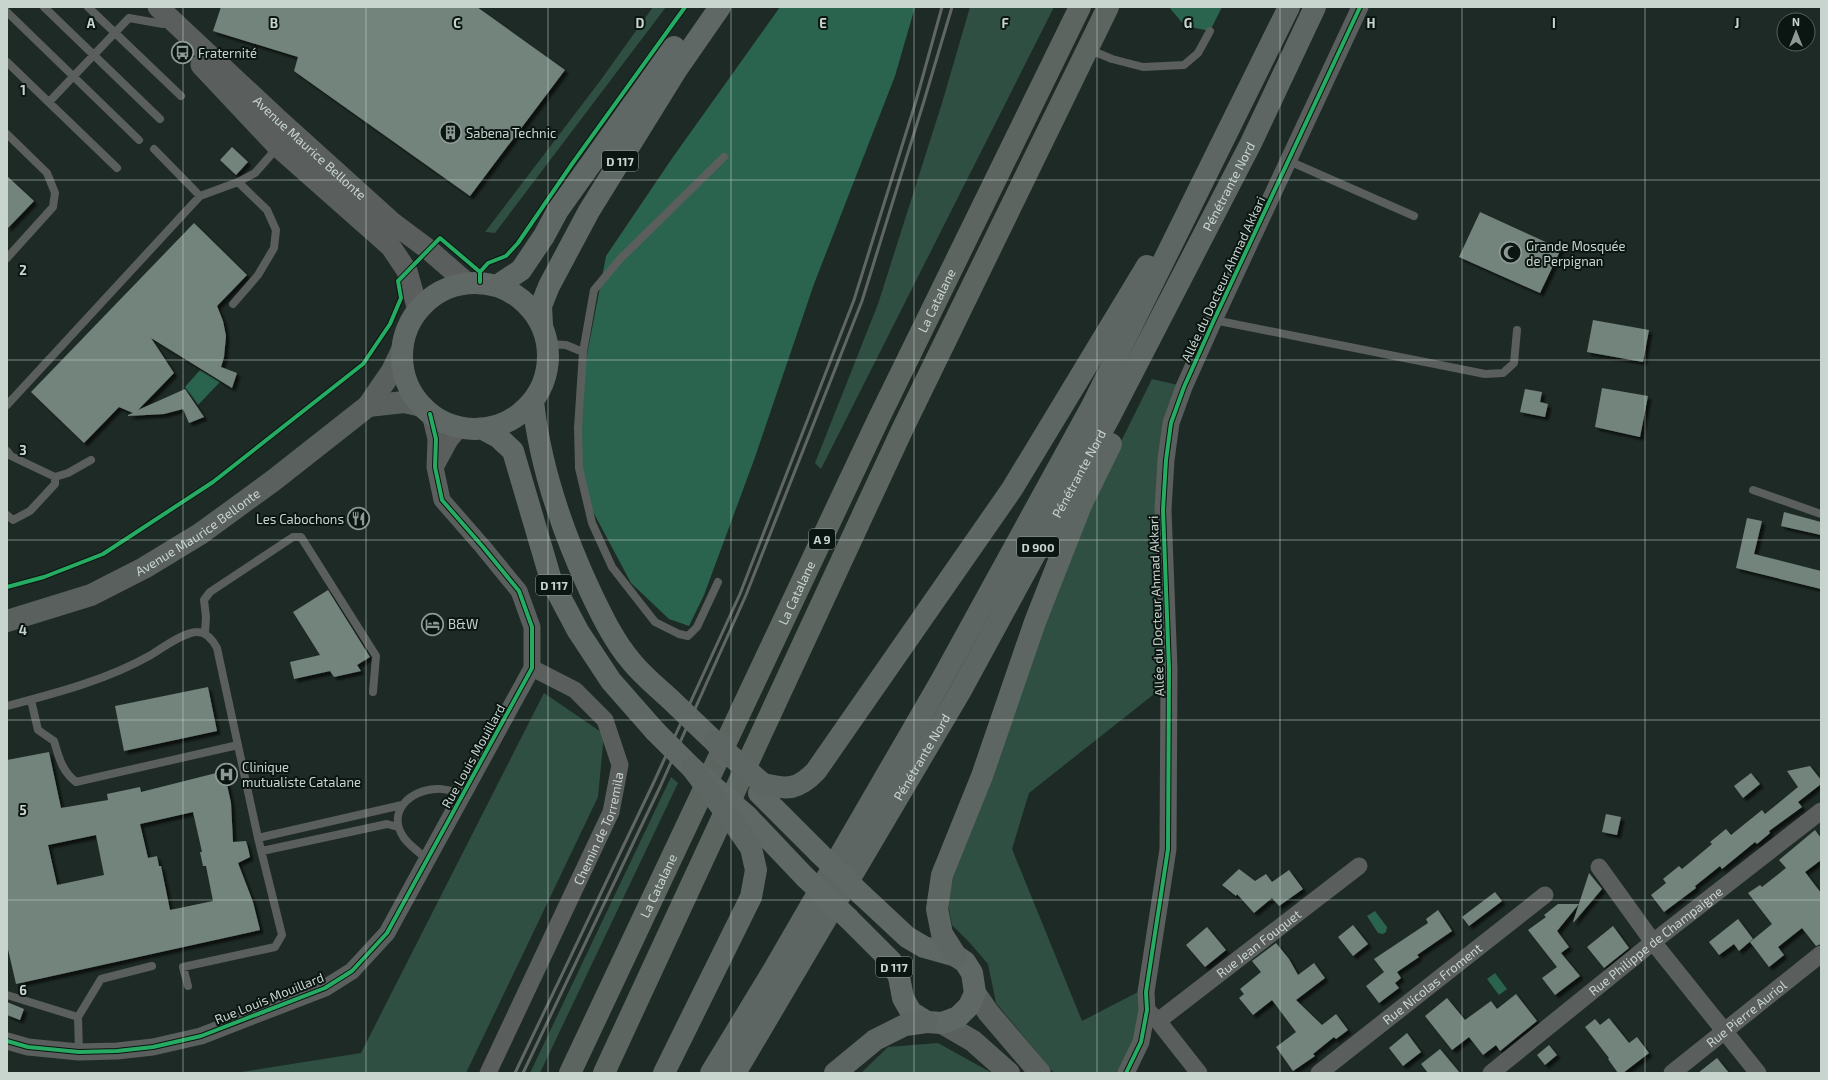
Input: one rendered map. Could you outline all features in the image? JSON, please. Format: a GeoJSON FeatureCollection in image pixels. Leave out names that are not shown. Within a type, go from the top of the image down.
{"type":"FeatureCollection","features":[{"type":"Feature","properties":{"kind":"highway","name":"La Catalane"},"geometry":{"type":"LineString","coordinates":[[570,1073],[878,420],[1080,7]]}},
{"type":"Feature","properties":{"kind":"highway","name":"La Catalane"},"geometry":{"type":"LineString","coordinates":[[604,1073],[900,435],[1108,7]]}},
{"type":"Feature","properties":{"kind":"highway"},"geometry":{"type":"LineString","coordinates":[[715,742],[761,788],[794,788],[808,780],[816,772],[1012,489],[1167,232],[1285,7]]}},
{"type":"Feature","properties":{"kind":"highway","name":"Pénétrante Nord"},"geometry":{"type":"LineString","coordinates":[[711,1073],[773,971],[941,681],[1092,406],[1289,7]]}},
{"type":"Feature","properties":{"kind":"highway","name":"Pénétrante Nord"},"geometry":{"type":"LineString","coordinates":[[735,1073],[960,692],[1110,416],[1251,143],[1315,7]]}},
{"type":"Feature","properties":{"kind":"highway"},"geometry":{"type":"LineString","coordinates":[[956,956],[942,934],[937,909],[942,875],[982,776],[1035,622],[1081,505],[1144,375],[1251,143]]}},
{"type":"Feature","properties":{"kind":"highway"},"geometry":{"type":"LineString","coordinates":[[664,1073],[752,897],[756,870],[752,848],[743,824],[692,768]]}},
{"type":"Feature","properties":{"kind":"highway"},"geometry":{"type":"LineString","coordinates":[[835,1073],[875,1040],[905,1025],[935,1023]]}},
{"type":"Feature","properties":{"kind":"main road","name":"D 117"},"geometry":{"type":"LineString","coordinates":[[497,286],[521,270],[544,236],[558,210],[703,7]]}},
{"type":"Feature","properties":{"kind":"main road","name":"D 117"},"geometry":{"type":"LineString","coordinates":[[545,335],[541,306],[549,286],[589,211],[677,69],[720,7]]}},
{"type":"Feature","properties":{"kind":"main road"},"geometry":{"type":"LineString","coordinates":[[368,406],[404,402],[426,410],[444,422],[460,428],[482,429],[502,424],[513,418],[533,402],[543,384],[548,365],[545,335],[531,308],[516,294],[497,286],[480,282],[467,283],[449,287],[432,296],[418,310],[407,328],[402,350],[403,370],[410,390],[426,410]]}},
{"type":"Feature","properties":{"kind":"main road","name":"Avenue Maurice Bellonte"},"geometry":{"type":"LineString","coordinates":[[7,621],[91,595],[150,565],[206,530],[274,480],[368,406],[392,371],[402,350]]}},
{"type":"Feature","properties":{"kind":"main road","name":"D 117"},"geometry":{"type":"LineString","coordinates":[[533,402],[536,426],[551,490],[581,571],[605,621],[631,661],[715,742]]}},
{"type":"Feature","properties":{"kind":"main road","name":"D 117"},"geometry":{"type":"LineString","coordinates":[[482,429],[498,437],[513,451],[551,580],[578,631],[611,681],[655,731],[692,768]]}},
{"type":"Feature","properties":{"kind":"main road","name":"D 117"},"geometry":{"type":"LineString","coordinates":[[761,788],[819,853],[907,937],[924,948],[956,956]]}},
{"type":"Feature","properties":{"kind":"main road","name":"D 117"},"geometry":{"type":"LineString","coordinates":[[743,824],[805,877],[891,961],[899,977],[903,998],[911,1012],[973,1041],[1009,1073]]}},
{"type":"Feature","properties":{"kind":"main road"},"geometry":{"type":"LineString","coordinates":[[956,956],[965,962],[972,973],[975,993],[988,1012],[1040,1073]]}},
{"type":"Feature","properties":{"kind":"main road"},"geometry":{"type":"LineString","coordinates":[[935,1023],[958,1017],[969,1006],[975,993]]}},
{"type":"Feature","properties":{"kind":"street","name":"Avenue Maurice Bellonte"},"geometry":{"type":"LineString","coordinates":[[145,7],[164,16],[393,223],[429,250],[467,283]]}},
{"type":"Feature","properties":{"kind":"street","name":"Allée du Docteur Ahmad Akkari"},"geometry":{"type":"LineString","coordinates":[[1126,1073],[1152,1015],[1146,992],[1168,849],[1169,669],[1163,510],[1166,460],[1171,423],[1184,387],[1214,320],[1360,7]]}},
{"type":"Feature","properties":{"kind":"street","name":"Avenue Maurice Bellonte"},"geometry":{"type":"LineString","coordinates":[[164,16],[256,124],[285,148],[391,247],[408,271],[418,310]]}},
{"type":"Feature","properties":{"kind":"street"},"geometry":{"type":"LineString","coordinates":[[426,410],[436,439],[435,467],[442,500],[519,591],[532,627],[532,668]]}},
{"type":"Feature","properties":{"kind":"street"},"geometry":{"type":"LineString","coordinates":[[435,467],[450,440],[460,428]]}},
{"type":"Feature","properties":{"kind":"street","name":"Rue Louis Mouillard"},"geometry":{"type":"LineString","coordinates":[[7,1041],[28,1047],[79,1052],[117,1051],[152,1047],[201,1036],[325,988],[352,971],[387,934],[532,668]]}},
{"type":"Feature","properties":{"kind":"street","name":"Chemin de Torremila"},"geometry":{"type":"LineString","coordinates":[[488,1073],[611,812],[620,765],[605,720],[575,690],[532,668]]}},
{"type":"Feature","properties":{"kind":"street","name":"Rue Philippe de Champaigne"},"geometry":{"type":"LineString","coordinates":[[1491,1073],[1653,942],[1821,810]]}},
{"type":"Feature","properties":{"kind":"street","name":"Rue Jean Fouquet"},"geometry":{"type":"LineString","coordinates":[[1152,1015],[1359,866]]}},
{"type":"Feature","properties":{"kind":"street"},"geometry":{"type":"LineString","coordinates":[[1599,867],[1653,942],[1758,1073]]}},
{"type":"Feature","properties":{"kind":"street","name":"Rue Nicolas Froment"},"geometry":{"type":"LineString","coordinates":[[1319,1073],[1545,894]]}},
{"type":"Feature","properties":{"kind":"street","name":"Rue Pierre Auriol"},"geometry":{"type":"LineString","coordinates":[[1672,1073],[1821,954]]}},
{"type":"Feature","properties":{"kind":"street"},"geometry":{"type":"LineString","coordinates":[[1152,1015],[1199,1073]]}},
{"type":"Feature","properties":{"kind":"lane"},"geometry":{"type":"LineString","coordinates":[[44,7],[160,119]]}},
{"type":"Feature","properties":{"kind":"lane"},"geometry":{"type":"LineString","coordinates":[[88,7],[181,96]]}},
{"type":"Feature","properties":{"kind":"lane"},"geometry":{"type":"LineString","coordinates":[[7,12],[73,78],[139,140]]}},
{"type":"Feature","properties":{"kind":"lane"},"geometry":{"type":"LineString","coordinates":[[49,102],[129,18],[164,16]]}},
{"type":"Feature","properties":{"kind":"lane"},"geometry":{"type":"LineString","coordinates":[[1088,49],[1112,59],[1143,67],[1184,65],[1198,53],[1210,31]]}},
{"type":"Feature","properties":{"kind":"lane"},"geometry":{"type":"LineString","coordinates":[[7,62],[116,168]]}},
{"type":"Feature","properties":{"kind":"lane"},"geometry":{"type":"LineString","coordinates":[[7,405],[200,196],[238,182],[255,173],[285,148],[280,121],[256,124]]}},
{"type":"Feature","properties":{"kind":"lane"},"geometry":{"type":"LineString","coordinates":[[7,134],[47,173],[55,193],[53,207],[7,258]]}},
{"type":"Feature","properties":{"kind":"lane"},"geometry":{"type":"LineString","coordinates":[[154,149],[200,196]]}},
{"type":"Feature","properties":{"kind":"lane"},"geometry":{"type":"LineString","coordinates":[[718,582],[697,627],[688,636],[680,634],[655,622],[612,567],[592,523],[579,468],[578,428],[583,352],[594,290],[620,259],[724,157]]}},
{"type":"Feature","properties":{"kind":"lane"},"geometry":{"type":"LineString","coordinates":[[1289,161],[1414,216]]}},
{"type":"Feature","properties":{"kind":"lane"},"geometry":{"type":"LineString","coordinates":[[232,304],[258,274],[274,248],[276,230],[267,210],[238,182]]}},
{"type":"Feature","properties":{"kind":"lane"},"geometry":{"type":"LineString","coordinates":[[347,192],[393,223]]}},
{"type":"Feature","properties":{"kind":"lane"},"geometry":{"type":"LineString","coordinates":[[1214,320],[1485,374],[1503,374],[1514,363],[1517,330]]}},
{"type":"Feature","properties":{"kind":"lane"},"geometry":{"type":"LineString","coordinates":[[545,335],[583,352]]}},
{"type":"Feature","properties":{"kind":"lane"},"geometry":{"type":"LineString","coordinates":[[7,451],[11,456],[55,476],[68,473],[90,460]]}},
{"type":"Feature","properties":{"kind":"lane"},"geometry":{"type":"LineString","coordinates":[[7,515],[13,520],[30,510],[55,484],[55,476]]}},
{"type":"Feature","properties":{"kind":"lane"},"geometry":{"type":"LineString","coordinates":[[1753,490],[1821,514]]}},
{"type":"Feature","properties":{"kind":"lane"},"geometry":{"type":"LineString","coordinates":[[205,633],[206,617],[204,600],[210,592],[293,537],[301,537],[376,656],[373,692]]}},
{"type":"Feature","properties":{"kind":"lane"},"geometry":{"type":"LineString","coordinates":[[7,706],[69,689],[104,676],[148,656],[188,633],[205,633],[214,641],[217,648],[258,838],[282,935],[275,948],[183,968],[188,986]]}},
{"type":"Feature","properties":{"kind":"lane"},"geometry":{"type":"LineString","coordinates":[[31,700],[38,730],[54,741],[60,763],[67,775],[76,782],[238,745]]}},
{"type":"Feature","properties":{"kind":"lane"},"geometry":{"type":"LineString","coordinates":[[427,859],[404,838],[398,827],[402,805],[409,797],[424,790],[438,788],[463,794]]}},
{"type":"Feature","properties":{"kind":"lane"},"geometry":{"type":"LineString","coordinates":[[258,838],[402,805]]}},
{"type":"Feature","properties":{"kind":"lane"},"geometry":{"type":"LineString","coordinates":[[262,851],[387,824],[398,827]]}},
{"type":"Feature","properties":{"kind":"lane"},"geometry":{"type":"LineString","coordinates":[[79,1052],[78,1017],[101,979],[152,966]]}},
{"type":"Feature","properties":{"kind":"lane"},"geometry":{"type":"LineString","coordinates":[[7,995],[78,1017]]}},
{"type":"Feature","properties":{"kind":"shaded area"},"geometry":{"type":"Polygon","coordinates":[[[653,7],[666,7],[495,233],[485,232],[600,81],[653,7]]]}},
{"type":"Feature","properties":{"kind":"shaded area"},"geometry":{"type":"Polygon","coordinates":[[[780,7],[915,7],[895,76],[814,284],[754,460],[704,595],[689,626],[669,619],[631,583],[582,491],[581,386],[606,256],[673,157],[780,7]]]}},
{"type":"Feature","properties":{"kind":"shaded area"},"geometry":{"type":"Polygon","coordinates":[[[970,7],[1054,7],[821,469],[815,463],[878,304],[942,103],[970,7]]]}},
{"type":"Feature","properties":{"kind":"shaded area"},"geometry":{"type":"Polygon","coordinates":[[[1169,7],[1222,7],[1210,31],[1185,26],[1169,7]]]}},
{"type":"Feature","properties":{"kind":"shaded area"},"geometry":{"type":"Polygon","coordinates":[[[200,370],[220,382],[198,405],[185,387],[200,370]]]}},
{"type":"Feature","properties":{"kind":"shaded area"},"geometry":{"type":"Polygon","coordinates":[[[1152,379],[1178,385],[1165,421],[1163,687],[1029,793],[1012,849],[1082,1021],[1140,991],[1140,1015],[1133,1043],[1119,1073],[1054,1073],[996,1003],[988,964],[952,925],[948,905],[950,877],[1088,508],[1152,379]]]}},
{"type":"Feature","properties":{"kind":"shaded area"},"geometry":{"type":"Polygon","coordinates":[[[544,693],[604,734],[598,797],[466,1073],[235,1073],[361,1053],[544,693]]]}},
{"type":"Feature","properties":{"kind":"shaded area"},"geometry":{"type":"Polygon","coordinates":[[[671,777],[678,783],[540,1073],[530,1073],[671,777]]]}},
{"type":"Feature","properties":{"kind":"shaded area"},"geometry":{"type":"Polygon","coordinates":[[[1375,911],[1387,927],[1386,932],[1383,934],[1378,933],[1367,916],[1375,911]]]}},
{"type":"Feature","properties":{"kind":"shaded area"},"geometry":{"type":"Polygon","coordinates":[[[1495,973],[1507,989],[1499,995],[1487,979],[1495,973]]]}},
{"type":"Feature","properties":{"kind":"shaded area"},"geometry":{"type":"Polygon","coordinates":[[[938,1043],[992,1073],[861,1073],[888,1047],[938,1043]]]}},
{"type":"Feature","properties":{"kind":"building","name":"Sabena Technic"},"geometry":{"type":"Polygon","coordinates":[[[221,7],[477,7],[565,70],[470,196],[294,71],[298,57],[213,31],[221,7]]]}},
{"type":"Feature","properties":{"kind":"building"},"geometry":{"type":"Polygon","coordinates":[[[232,147],[248,162],[236,175],[220,160],[232,147]]]}},
{"type":"Feature","properties":{"kind":"building"},"geometry":{"type":"Polygon","coordinates":[[[7,176],[34,201],[7,229],[7,176]]]}},
{"type":"Feature","properties":{"kind":"building","name":"Grande Mosquée de Perpignan"},"geometry":{"type":"Polygon","coordinates":[[[1480,212],[1561,249],[1540,293],[1459,257],[1480,212]]]}},
{"type":"Feature","properties":{"kind":"building"},"geometry":{"type":"Polygon","coordinates":[[[194,223],[247,275],[217,306],[223,321],[226,336],[224,357],[221,367],[237,373],[232,388],[151,338],[174,373],[138,410],[185,389],[204,417],[189,423],[183,409],[164,414],[128,416],[133,413],[119,407],[84,443],[31,392],[194,223]]]}},
{"type":"Feature","properties":{"kind":"building"},"geometry":{"type":"Polygon","coordinates":[[[1593,320],[1649,330],[1643,362],[1587,352],[1593,320]]]}},
{"type":"Feature","properties":{"kind":"building"},"geometry":{"type":"Polygon","coordinates":[[[1602,388],[1648,396],[1640,437],[1595,427],[1602,388]]]}},
{"type":"Feature","properties":{"kind":"building"},"geometry":{"type":"Polygon","coordinates":[[[1525,389],[1542,392],[1540,402],[1548,404],[1545,417],[1520,412],[1525,389]]]}},
{"type":"Feature","properties":{"kind":"building"},"geometry":{"type":"Polygon","coordinates":[[[1784,512],[1821,522],[1821,535],[1781,526],[1784,512]]]}},
{"type":"Feature","properties":{"kind":"building"},"geometry":{"type":"Polygon","coordinates":[[[1747,518],[1762,521],[1754,554],[1821,571],[1821,589],[1736,568],[1747,518]]]}},
{"type":"Feature","properties":{"kind":"building"},"geometry":{"type":"Polygon","coordinates":[[[328,590],[370,657],[357,665],[361,671],[334,677],[330,671],[294,679],[290,662],[320,655],[293,612],[328,590]]]}},
{"type":"Feature","properties":{"kind":"building"},"geometry":{"type":"Polygon","coordinates":[[[208,687],[217,731],[124,751],[115,706],[208,687]]]}},
{"type":"Feature","properties":{"kind":"building"},"geometry":{"type":"Polygon","coordinates":[[[49,752],[61,808],[108,800],[107,794],[140,787],[141,792],[224,771],[231,803],[233,842],[246,841],[250,857],[238,863],[253,902],[260,930],[16,984],[7,945],[7,760],[49,752]],[[193,812],[140,824],[148,858],[157,856],[159,866],[161,866],[170,910],[213,901],[206,866],[203,866],[200,852],[202,852],[193,812]],[[96,835],[48,845],[57,885],[104,875],[96,835]]]}},
{"type":"Feature","properties":{"kind":"building"},"geometry":{"type":"Polygon","coordinates":[[[1810,766],[1821,780],[1821,784],[1798,802],[1802,807],[1769,831],[1770,833],[1757,844],[1755,842],[1722,869],[1720,866],[1695,886],[1696,888],[1664,912],[1651,895],[1666,883],[1663,879],[1679,866],[1682,869],[1712,844],[1710,842],[1726,829],[1731,835],[1762,810],[1765,814],[1798,787],[1787,771],[1810,766]]]}},
{"type":"Feature","properties":{"kind":"building"},"geometry":{"type":"Polygon","coordinates":[[[1751,773],[1760,784],[1743,798],[1734,786],[1751,773]]]}},
{"type":"Feature","properties":{"kind":"building"},"geometry":{"type":"Polygon","coordinates":[[[1606,814],[1621,817],[1617,835],[1602,832],[1606,814]]]}},
{"type":"Feature","properties":{"kind":"building"},"geometry":{"type":"Polygon","coordinates":[[[1815,830],[1821,838],[1821,860],[1805,872],[1821,893],[1821,944],[1816,946],[1802,928],[1778,947],[1784,955],[1769,967],[1750,942],[1772,924],[1748,893],[1760,885],[1762,887],[1786,868],[1779,860],[1815,830]]]}},
{"type":"Feature","properties":{"kind":"building"},"geometry":{"type":"Polygon","coordinates":[[[1239,869],[1255,881],[1266,874],[1272,882],[1289,870],[1303,889],[1279,906],[1272,898],[1254,913],[1237,894],[1236,896],[1222,885],[1239,869]]]}},
{"type":"Feature","properties":{"kind":"building"},"geometry":{"type":"Polygon","coordinates":[[[1589,873],[1602,889],[1573,922],[1589,873]]]}},
{"type":"Feature","properties":{"kind":"building"},"geometry":{"type":"Polygon","coordinates":[[[1495,892],[1502,901],[1469,926],[1462,917],[1495,892]]]}},
{"type":"Feature","properties":{"kind":"building"},"geometry":{"type":"Polygon","coordinates":[[[1558,904],[1579,904],[1557,931],[1569,947],[1561,953],[1580,976],[1555,995],[1542,978],[1557,967],[1528,930],[1546,917],[1544,915],[1558,904]]]}},
{"type":"Feature","properties":{"kind":"building"},"geometry":{"type":"Polygon","coordinates":[[[1438,910],[1452,931],[1417,955],[1419,957],[1397,972],[1401,978],[1395,983],[1399,988],[1379,1003],[1366,986],[1384,972],[1374,959],[1428,923],[1426,919],[1438,910]]]}},
{"type":"Feature","properties":{"kind":"building"},"geometry":{"type":"Polygon","coordinates":[[[1738,919],[1753,939],[1739,951],[1734,944],[1719,955],[1709,942],[1738,919]]]}},
{"type":"Feature","properties":{"kind":"building"},"geometry":{"type":"Polygon","coordinates":[[[1353,925],[1368,944],[1353,956],[1338,937],[1353,925]]]}},
{"type":"Feature","properties":{"kind":"building"},"geometry":{"type":"Polygon","coordinates":[[[1613,926],[1629,948],[1604,968],[1587,947],[1613,926]]]}},
{"type":"Feature","properties":{"kind":"building"},"geometry":{"type":"Polygon","coordinates":[[[1207,927],[1226,950],[1205,967],[1186,945],[1207,927]]]}},
{"type":"Feature","properties":{"kind":"building"},"geometry":{"type":"Polygon","coordinates":[[[1276,943],[1289,959],[1298,975],[1314,963],[1325,978],[1296,1000],[1322,1025],[1336,1014],[1348,1030],[1336,1039],[1334,1037],[1313,1054],[1315,1056],[1293,1071],[1276,1047],[1296,1032],[1272,1000],[1253,1015],[1239,998],[1244,994],[1240,989],[1261,972],[1252,961],[1276,943]]]}},
{"type":"Feature","properties":{"kind":"building"},"geometry":{"type":"Polygon","coordinates":[[[1516,994],[1537,1021],[1500,1051],[1496,1045],[1483,1055],[1469,1037],[1452,1050],[1425,1016],[1447,998],[1465,1020],[1491,1001],[1497,1009],[1516,994]]]}},
{"type":"Feature","properties":{"kind":"building"},"geometry":{"type":"Polygon","coordinates":[[[7,1002],[24,1009],[20,1020],[7,1015],[7,1002]]]}},
{"type":"Feature","properties":{"kind":"building"},"geometry":{"type":"Polygon","coordinates":[[[1609,1018],[1629,1043],[1637,1037],[1649,1053],[1623,1073],[1618,1073],[1608,1059],[1609,1058],[1585,1027],[1595,1019],[1600,1025],[1609,1018]]]}},
{"type":"Feature","properties":{"kind":"building"},"geometry":{"type":"Polygon","coordinates":[[[1407,1033],[1421,1052],[1403,1066],[1389,1048],[1407,1033]]]}},
{"type":"Feature","properties":{"kind":"building"},"geometry":{"type":"Polygon","coordinates":[[[1549,1045],[1557,1055],[1545,1065],[1537,1055],[1549,1045]]]}},
{"type":"Feature","properties":{"kind":"building"},"geometry":{"type":"Polygon","coordinates":[[[1440,1049],[1460,1073],[1428,1073],[1421,1064],[1440,1049]]]}},
{"type":"Feature","properties":{"kind":"building"},"geometry":{"type":"Polygon","coordinates":[[[1717,1058],[1729,1073],[1698,1073],[1717,1058]]]}},
{"type":"Feature","properties":{"kind":"railway"},"geometry":{"type":"LineString","coordinates":[[515,1073],[653,784],[740,594],[854,300],[916,101],[942,7]]}},
{"type":"Feature","properties":{"kind":"railway"},"geometry":{"type":"LineString","coordinates":[[523,1073],[660,787],[746,595],[862,301],[952,7]]}},
{"type":"Feature","properties":{"kind":"cycle path"},"geometry":{"type":"LineString","coordinates":[[480,282],[480,272],[488,263],[506,256],[518,243],[572,164],[685,7]]}},
{"type":"Feature","properties":{"kind":"cycle path"},"geometry":{"type":"LineString","coordinates":[[1126,1073],[1141,1042],[1147,1010],[1146,992],[1168,849],[1169,669],[1163,510],[1166,460],[1171,423],[1184,387],[1214,320],[1360,7]]}},
{"type":"Feature","properties":{"kind":"cycle path"},"geometry":{"type":"LineString","coordinates":[[7,587],[44,577],[103,554],[213,482],[363,364],[390,324],[401,298],[398,281],[440,238],[480,272]]}},
{"type":"Feature","properties":{"kind":"cycle path"},"geometry":{"type":"LineString","coordinates":[[7,1041],[28,1047],[79,1052],[117,1051],[153,1047],[201,1036],[325,988],[352,971],[387,933],[532,668],[532,627],[519,591],[442,500],[435,467],[436,439],[430,414]]}},
{"type":"Feature","properties":{"kind":"place","name":"Fraternité"},"geometry":{"type":"Point","coordinates":[183,53]}},
{"type":"Feature","properties":{"kind":"place","name":"Sabena Technic"},"geometry":{"type":"Point","coordinates":[450,133]}},
{"type":"Feature","properties":{"kind":"place","name":"Grande Mosquée de Perpignan"},"geometry":{"type":"Point","coordinates":[1510,253]}},
{"type":"Feature","properties":{"kind":"place","name":"Les Cabochons"},"geometry":{"type":"Point","coordinates":[359,519]}},
{"type":"Feature","properties":{"kind":"place","name":"B&W"},"geometry":{"type":"Point","coordinates":[433,624]}},
{"type":"Feature","properties":{"kind":"place","name":"Clinique mutualiste Catalane"},"geometry":{"type":"Point","coordinates":[226,774]}}]}
